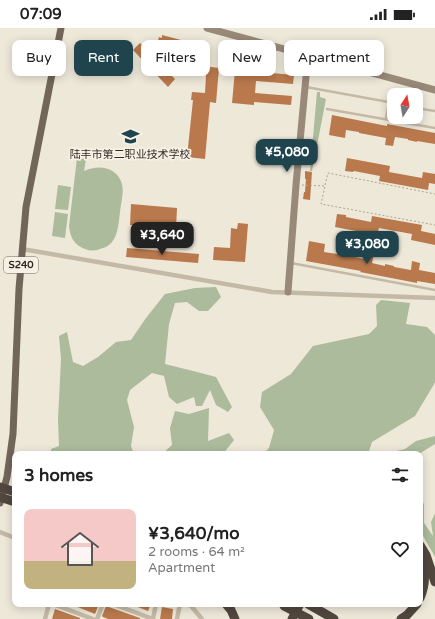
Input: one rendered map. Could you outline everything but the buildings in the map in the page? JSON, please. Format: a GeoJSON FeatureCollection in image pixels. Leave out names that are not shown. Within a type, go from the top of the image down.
{"type":"FeatureCollection","features":[{"type":"Feature","properties":{"kind":"highway"},"geometry":{"type":"LineString","coordinates":[[0,488],[12,491]]}},
{"type":"Feature","properties":{"kind":"highway"},"geometry":{"type":"LineString","coordinates":[[0,497],[12,501]]}},
{"type":"Feature","properties":{"kind":"highway"},"geometry":{"type":"LineString","coordinates":[[423,550],[428,559],[435,582]]}},
{"type":"Feature","properties":{"kind":"highway"},"geometry":{"type":"LineString","coordinates":[[423,562],[425,578],[423,590]]}},
{"type":"Feature","properties":{"kind":"highway"},"geometry":{"type":"LineString","coordinates":[[228,607],[235,619]]}},
{"type":"Feature","properties":{"kind":"highway"},"geometry":{"type":"LineString","coordinates":[[286,607],[309,619]]}},
{"type":"Feature","properties":{"kind":"highway"},"geometry":{"type":"LineString","coordinates":[[292,619],[298,607]]}},
{"type":"Feature","properties":{"kind":"highway"},"geometry":{"type":"LineString","coordinates":[[298,619],[308,607]]}},
{"type":"Feature","properties":{"kind":"highway"},"geometry":{"type":"LineString","coordinates":[[313,607],[334,619]]}},
{"type":"Feature","properties":{"kind":"highway"},"geometry":{"type":"LineString","coordinates":[[314,607],[340,619]]}},
{"type":"Feature","properties":{"kind":"highway"},"geometry":{"type":"LineString","coordinates":[[401,619],[407,615],[414,607]]}},
{"type":"Feature","properties":{"kind":"main road","name":"S240"},"geometry":{"type":"LineString","coordinates":[[0,503],[7,477],[13,434],[19,289],[26,207],[61,28]]}},
{"type":"Feature","properties":{"kind":"street"},"geometry":{"type":"LineString","coordinates":[[207,28],[284,49]]}},
{"type":"Feature","properties":{"kind":"street"},"geometry":{"type":"LineString","coordinates":[[288,292],[306,76]]}},
{"type":"Feature","properties":{"kind":"street"},"geometry":{"type":"LineString","coordinates":[[384,76],[435,90]]}},
{"type":"Feature","properties":{"kind":"street"},"geometry":{"type":"LineString","coordinates":[[22,249],[272,292],[435,298]]}},
{"type":"Feature","properties":{"kind":"street"},"geometry":{"type":"LineString","coordinates":[[0,532],[12,537]]}},
{"type":"Feature","properties":{"kind":"street"},"geometry":{"type":"LineString","coordinates":[[45,619],[48,607]]}},
{"type":"Feature","properties":{"kind":"street"},"geometry":{"type":"LineString","coordinates":[[61,607],[93,619]]}},
{"type":"Feature","properties":{"kind":"street"},"geometry":{"type":"LineString","coordinates":[[97,619],[102,607]]}},
{"type":"Feature","properties":{"kind":"street"},"geometry":{"type":"LineString","coordinates":[[121,607],[153,619],[155,607]]}},
{"type":"Feature","properties":{"kind":"street"},"geometry":{"type":"LineString","coordinates":[[177,619],[179,607]]}},
{"type":"Feature","properties":{"kind":"street"},"geometry":{"type":"LineString","coordinates":[[191,607],[202,619]]}},
{"type":"Feature","properties":{"kind":"street"},"geometry":{"type":"LineString","coordinates":[[195,619],[196,612]]}},
{"type":"Feature","properties":{"kind":"lane"},"geometry":{"type":"LineString","coordinates":[[305,87],[387,102]]}},
{"type":"Feature","properties":{"kind":"lane"},"geometry":{"type":"LineString","coordinates":[[327,109],[435,128]]}},
{"type":"Feature","properties":{"kind":"lane"},"geometry":{"type":"LineString","coordinates":[[423,109],[435,111]]}},
{"type":"Feature","properties":{"kind":"lane"},"geometry":{"type":"LineString","coordinates":[[386,119],[387,113]]}},
{"type":"Feature","properties":{"kind":"lane"},"geometry":{"type":"LineString","coordinates":[[290,263],[435,290]]}},
{"type":"Feature","properties":{"kind":"path"},"geometry":{"type":"LineString","coordinates":[[435,194],[328,173],[321,204],[435,225]]}},
{"type":"Feature","properties":{"kind":"path"},"geometry":{"type":"LineString","coordinates":[[296,184],[325,186]]}},
{"type":"Feature","properties":{"kind":"green space"},"geometry":{"type":"Polygon","coordinates":[[[317,92],[320,92],[320,97],[326,99],[312,171],[310,171],[317,92]]]}},
{"type":"Feature","properties":{"kind":"green space"},"geometry":{"type":"Polygon","coordinates":[[[77,158],[86,159],[84,171],[96,168],[107,168],[120,178],[122,184],[123,191],[119,224],[116,235],[106,247],[96,250],[87,250],[75,243],[69,226],[77,158]]]}},
{"type":"Feature","properties":{"kind":"green space"},"geometry":{"type":"Polygon","coordinates":[[[58,185],[71,187],[68,210],[55,209],[58,185]]]}},
{"type":"Feature","properties":{"kind":"green space"},"geometry":{"type":"Polygon","coordinates":[[[55,212],[68,214],[65,238],[52,236],[55,212]]]}},
{"type":"Feature","properties":{"kind":"green space"},"geometry":{"type":"Polygon","coordinates":[[[216,287],[221,297],[208,311],[199,311],[187,302],[175,303],[169,324],[165,364],[216,377],[232,407],[228,412],[216,405],[210,390],[202,406],[196,406],[194,397],[177,404],[169,397],[164,376],[152,373],[130,390],[127,400],[134,427],[131,446],[133,451],[51,451],[51,449],[59,446],[58,420],[61,359],[59,336],[67,332],[73,362],[83,366],[98,357],[116,342],[131,340],[165,294],[195,288],[216,287]]]}},
{"type":"Feature","properties":{"kind":"green space"},"geometry":{"type":"Polygon","coordinates":[[[381,300],[410,303],[406,324],[427,327],[435,335],[435,382],[415,416],[372,442],[369,451],[266,451],[269,448],[274,430],[260,407],[262,392],[291,374],[313,346],[369,334],[377,326],[376,305],[381,300]]]}},
{"type":"Feature","properties":{"kind":"green space"},"geometry":{"type":"Polygon","coordinates":[[[209,408],[208,441],[229,433],[234,440],[225,451],[165,451],[172,445],[170,428],[175,411],[189,414],[209,408]]]}},
{"type":"Feature","properties":{"kind":"green space"},"geometry":{"type":"Polygon","coordinates":[[[435,436],[435,444],[423,452],[396,451],[405,449],[416,441],[435,436]]]}},
{"type":"Feature","properties":{"kind":"green space"},"geometry":{"type":"Polygon","coordinates":[[[423,502],[424,523],[433,536],[431,522],[435,513],[435,557],[423,536],[423,502]]]}},
{"type":"Feature","properties":{"kind":"place","name":"陆丰市第二职业技术学校"},"geometry":{"type":"Point","coordinates":[130,136]}}]}
